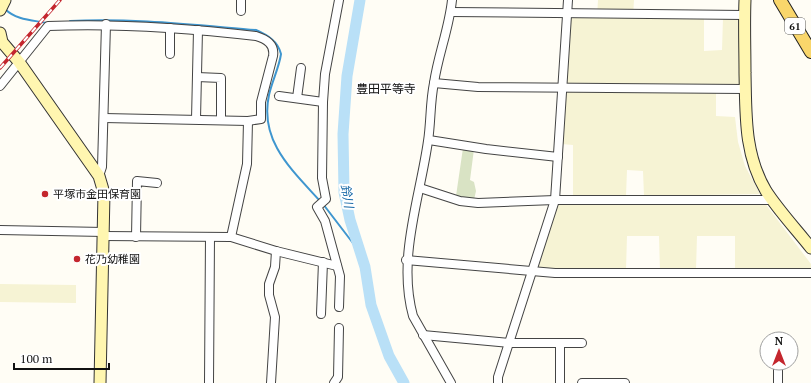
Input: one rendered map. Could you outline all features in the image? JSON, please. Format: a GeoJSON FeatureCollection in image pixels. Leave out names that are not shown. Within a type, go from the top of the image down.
{"type":"FeatureCollection","features":[{"type":"Feature","properties":{"kind":"main road","name":"61"},"geometry":{"type":"LineString","coordinates":[[780,0],[811,52]]}},
{"type":"Feature","properties":{"kind":"street"},"geometry":{"type":"LineString","coordinates":[[241,0],[241,11]]}},
{"type":"Feature","properties":{"kind":"street"},"geometry":{"type":"LineString","coordinates":[[339,0],[325,74],[323,102],[322,178],[326,199],[317,207],[326,221],[338,266],[340,276],[339,307]]}},
{"type":"Feature","properties":{"kind":"street"},"geometry":{"type":"LineString","coordinates":[[451,383],[413,316],[410,305],[406,260],[429,140],[434,83],[447,32],[452,0]]}},
{"type":"Feature","properties":{"kind":"street"},"geometry":{"type":"LineString","coordinates":[[498,383],[498,377],[555,200],[568,0]]}},
{"type":"Feature","properties":{"kind":"street"},"geometry":{"type":"LineString","coordinates":[[745,0],[746,126],[750,153],[756,170],[773,200],[811,248]]}},
{"type":"Feature","properties":{"kind":"street"},"geometry":{"type":"LineString","coordinates":[[451,12],[744,15]]}},
{"type":"Feature","properties":{"kind":"street"},"geometry":{"type":"LineString","coordinates":[[99,176],[102,167],[106,24]]}},
{"type":"Feature","properties":{"kind":"street"},"geometry":{"type":"LineString","coordinates":[[0,86],[48,26],[106,24],[198,30],[256,36],[264,38],[272,45],[274,51],[261,102],[261,119],[248,121],[104,118]]}},
{"type":"Feature","properties":{"kind":"street"},"geometry":{"type":"LineString","coordinates":[[170,28],[170,54]]}},
{"type":"Feature","properties":{"kind":"street"},"geometry":{"type":"LineString","coordinates":[[196,119],[198,30]]}},
{"type":"Feature","properties":{"kind":"street"},"geometry":{"type":"LineString","coordinates":[[0,33],[2,42],[19,62],[99,176],[104,193],[100,383]]}},
{"type":"Feature","properties":{"kind":"street"},"geometry":{"type":"LineString","coordinates":[[297,98],[301,68]]}},
{"type":"Feature","properties":{"kind":"street"},"geometry":{"type":"LineString","coordinates":[[197,77],[221,78],[221,120]]}},
{"type":"Feature","properties":{"kind":"street"},"geometry":{"type":"LineString","coordinates":[[434,83],[469,87],[745,89]]}},
{"type":"Feature","properties":{"kind":"street"},"geometry":{"type":"LineString","coordinates":[[279,96],[323,102]]}},
{"type":"Feature","properties":{"kind":"street"},"geometry":{"type":"LineString","coordinates":[[231,237],[247,164],[248,121]]}},
{"type":"Feature","properties":{"kind":"street"},"geometry":{"type":"LineString","coordinates":[[429,140],[486,149],[558,157]]}},
{"type":"Feature","properties":{"kind":"street"},"geometry":{"type":"LineString","coordinates":[[136,237],[137,181],[157,183]]}},
{"type":"Feature","properties":{"kind":"street"},"geometry":{"type":"LineString","coordinates":[[420,188],[460,201],[478,203],[555,200],[773,200]]}},
{"type":"Feature","properties":{"kind":"street"},"geometry":{"type":"LineString","coordinates":[[0,230],[104,234],[136,237],[231,237],[276,251],[338,266]]}},
{"type":"Feature","properties":{"kind":"street"},"geometry":{"type":"LineString","coordinates":[[210,237],[210,383]]}},
{"type":"Feature","properties":{"kind":"street"},"geometry":{"type":"LineString","coordinates":[[271,383],[275,317],[269,295],[269,284],[274,267],[276,251]]}},
{"type":"Feature","properties":{"kind":"street"},"geometry":{"type":"LineString","coordinates":[[406,260],[532,272],[811,273]]}},
{"type":"Feature","properties":{"kind":"street"},"geometry":{"type":"LineString","coordinates":[[321,314],[322,262]]}},
{"type":"Feature","properties":{"kind":"street"},"geometry":{"type":"LineString","coordinates":[[334,383],[338,377],[339,328]]}},
{"type":"Feature","properties":{"kind":"street"},"geometry":{"type":"LineString","coordinates":[[423,335],[510,343],[582,343]]}},
{"type":"Feature","properties":{"kind":"street"},"geometry":{"type":"LineString","coordinates":[[560,343],[560,383]]}},
{"type":"Feature","properties":{"kind":"street"},"geometry":{"type":"LineString","coordinates":[[778,371],[778,383]]}},
{"type":"Feature","properties":{"kind":"street"},"geometry":{"type":"LineString","coordinates":[[582,383],[625,383]]}},
{"type":"Feature","properties":{"kind":"shaded area"},"geometry":{"type":"Polygon","coordinates":[[[598,0],[634,0],[633,17],[704,17],[704,51],[722,50],[723,18],[740,18],[739,86],[716,86],[716,116],[735,117],[738,142],[745,166],[760,194],[644,196],[643,171],[627,170],[626,196],[573,196],[573,145],[561,144],[569,16],[597,17],[598,0]]]}},
{"type":"Feature","properties":{"kind":"shaded area"},"geometry":{"type":"Polygon","coordinates":[[[764,202],[811,264],[811,270],[735,271],[735,236],[697,236],[696,270],[660,271],[659,236],[627,236],[626,270],[535,270],[556,203],[764,202]]]}},
{"type":"Feature","properties":{"kind":"shaded area"},"geometry":{"type":"Polygon","coordinates":[[[0,284],[76,285],[76,303],[0,302],[0,284]]]}},
{"type":"Feature","properties":{"kind":"green space"},"geometry":{"type":"Polygon","coordinates":[[[463,148],[474,149],[470,180],[474,182],[476,191],[474,200],[456,196],[463,148]]]}},
{"type":"Feature","properties":{"kind":"waterway","name":"鈴川"},"geometry":{"type":"LineString","coordinates":[[360,0],[347,76],[343,134],[344,192],[350,220],[365,267],[371,305],[389,356],[404,383]]}},
{"type":"Feature","properties":{"kind":"waterway"},"geometry":{"type":"LineString","coordinates":[[5,9],[9,13],[19,17],[47,23]]}},
{"type":"Feature","properties":{"kind":"waterway"},"geometry":{"type":"LineString","coordinates":[[70,21],[116,20],[186,24],[256,30],[268,36],[275,42],[280,49],[281,54],[269,95],[267,111],[273,141],[289,166],[320,201]]}},
{"type":"Feature","properties":{"kind":"waterway"},"geometry":{"type":"LineString","coordinates":[[323,204],[359,251]]}},
{"type":"Feature","properties":{"kind":"railway"},"geometry":{"type":"LineString","coordinates":[[0,68],[60,0]]}},
{"type":"Feature","properties":{"kind":"place","name":"平塚市金田保育園"},"geometry":{"type":"Point","coordinates":[45,194]}},
{"type":"Feature","properties":{"kind":"place","name":"花乃幼稚園"},"geometry":{"type":"Point","coordinates":[77,259]}},
{"type":"Feature","properties":{"kind":"district","name":"豊田平等寺"},"geometry":{"type":"Point","coordinates":[386,89]}}]}
